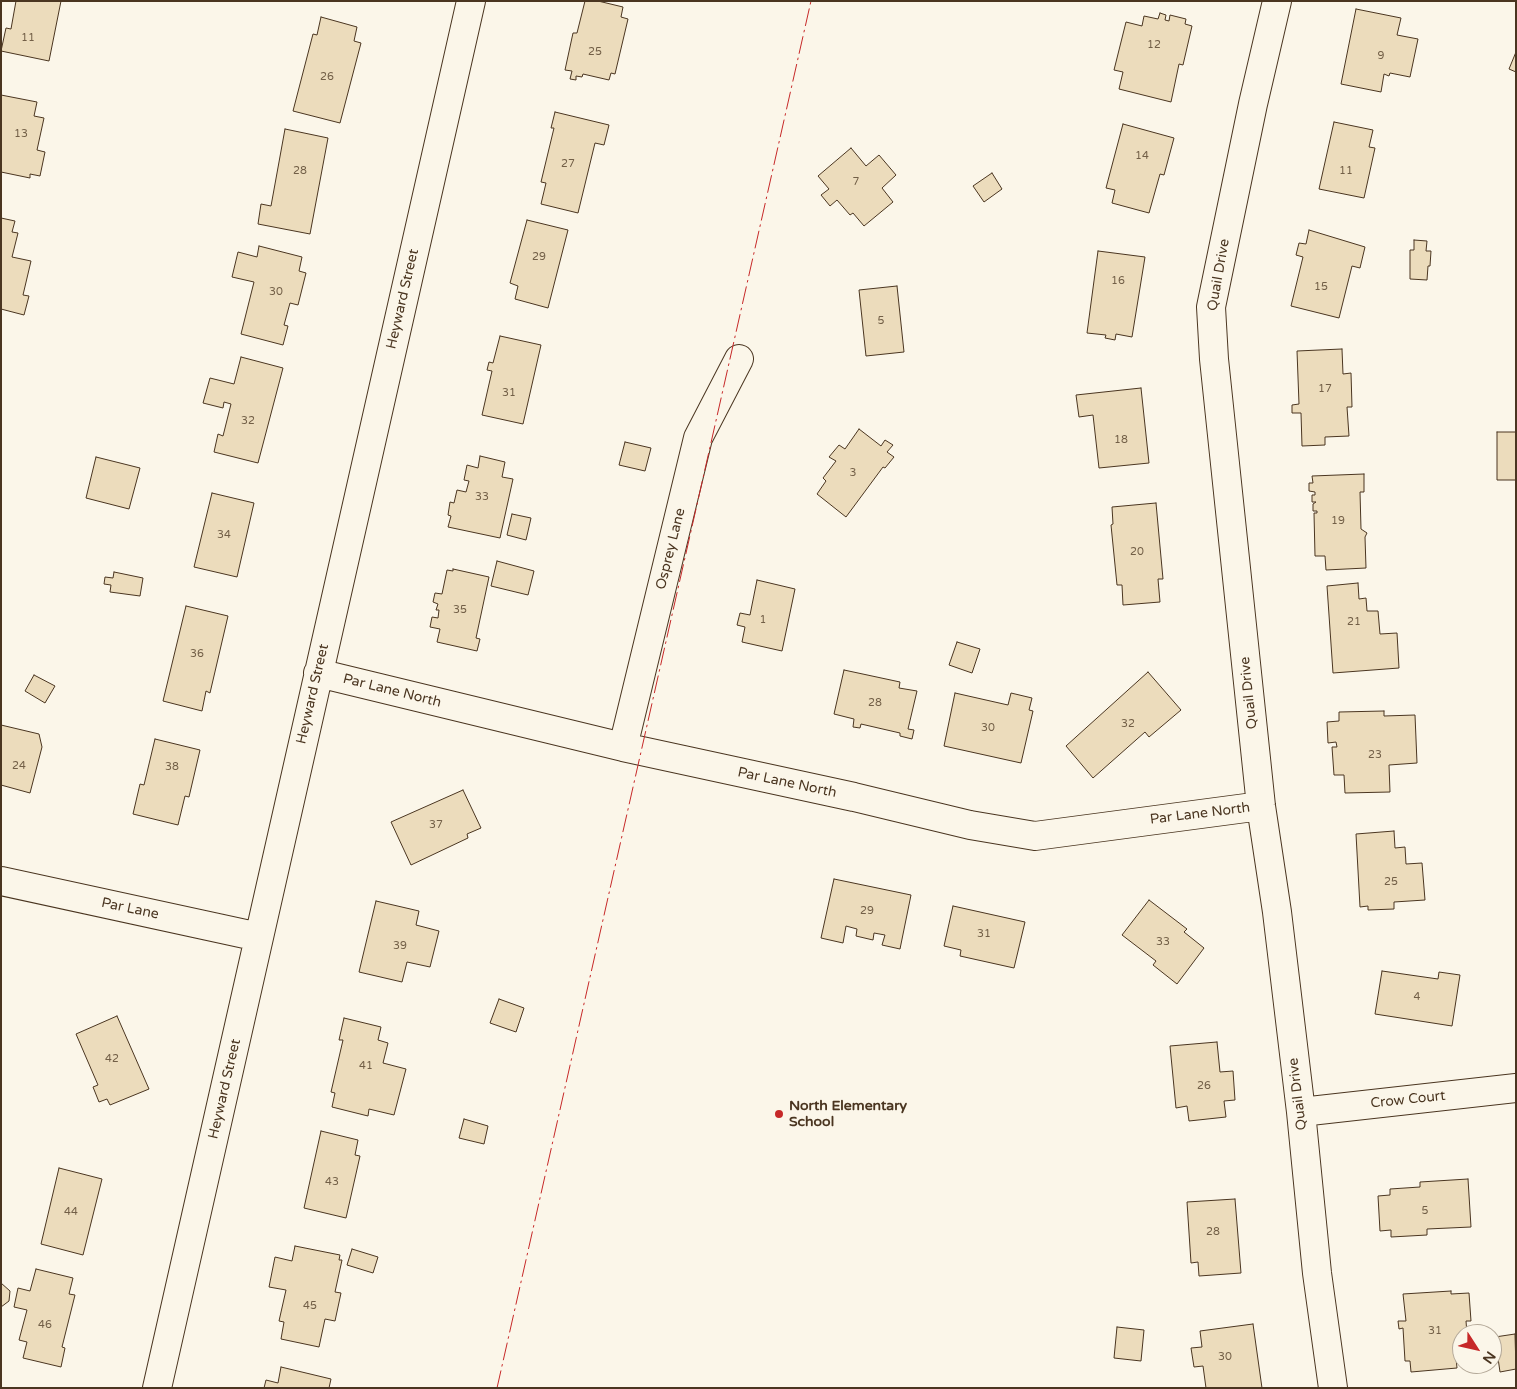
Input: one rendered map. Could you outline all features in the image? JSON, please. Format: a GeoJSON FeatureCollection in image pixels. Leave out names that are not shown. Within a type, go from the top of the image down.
{"type":"FeatureCollection","features":[{"type":"Feature","properties":{"kind":"street","name":"Heyward Street"},"geometry":{"type":"LineString","coordinates":[[157,1388],[471,1]]}},
{"type":"Feature","properties":{"kind":"street","name":"Quail Drive"},"geometry":{"type":"LineString","coordinates":[[1278,1],[1253,104],[1211,307],[1214,359],[1261,806],[1277,912],[1301,1112],[1317,1273],[1333,1388]]}},
{"type":"Feature","properties":{"kind":"street","name":"Osprey Lane"},"geometry":{"type":"LineString","coordinates":[[623,747],[698,438],[739,359]]}},
{"type":"Feature","properties":{"kind":"street","name":"Par Lane North"},"geometry":{"type":"LineString","coordinates":[[318,673],[623,747],[854,797],[970,825],[1035,836],[1261,806]]}},
{"type":"Feature","properties":{"kind":"street","name":"Par Lane"},"geometry":{"type":"LineString","coordinates":[[1,882],[259,937]]}},
{"type":"Feature","properties":{"kind":"street","name":"Crow Court"},"geometry":{"type":"LineString","coordinates":[[1301,1112],[1516,1088]]}},
{"type":"Feature","properties":{"kind":"building"},"geometry":{"type":"Polygon","coordinates":[[[16,1],[61,1],[49,61],[1,51],[6,28],[11,29],[16,1]]]}},
{"type":"Feature","properties":{"kind":"building"},"geometry":{"type":"Polygon","coordinates":[[[585,1],[598,1],[623,7],[621,17],[628,19],[615,74],[611,73],[609,80],[583,74],[582,77],[576,76],[576,80],[570,79],[572,71],[565,70],[573,33],[577,33],[585,1]]]}},
{"type":"Feature","properties":{"kind":"building"},"geometry":{"type":"Polygon","coordinates":[[[1356,9],[1401,18],[1397,35],[1418,39],[1410,77],[1390,73],[1389,76],[1384,74],[1381,92],[1341,84],[1356,9]]]}},
{"type":"Feature","properties":{"kind":"building"},"geometry":{"type":"Polygon","coordinates":[[[1160,13],[1166,15],[1165,20],[1169,21],[1170,15],[1186,19],[1185,24],[1192,26],[1183,65],[1179,64],[1171,102],[1119,89],[1123,72],[1114,70],[1126,22],[1142,26],[1144,16],[1158,19],[1160,13]]]}},
{"type":"Feature","properties":{"kind":"building"},"geometry":{"type":"Polygon","coordinates":[[[321,17],[357,27],[354,41],[361,43],[340,123],[293,111],[313,34],[317,35],[321,17]]]}},
{"type":"Feature","properties":{"kind":"building"},"geometry":{"type":"Polygon","coordinates":[[[1516,52],[1516,72],[1509,69],[1516,52]]]}},
{"type":"Feature","properties":{"kind":"building"},"geometry":{"type":"Polygon","coordinates":[[[1,95],[37,102],[34,116],[44,118],[37,150],[45,152],[40,176],[30,174],[30,178],[1,172],[1,95]]]}},
{"type":"Feature","properties":{"kind":"building"},"geometry":{"type":"Polygon","coordinates":[[[555,112],[609,125],[604,145],[595,143],[578,213],[541,204],[546,183],[541,182],[554,128],[551,128],[555,112]]]}},
{"type":"Feature","properties":{"kind":"building"},"geometry":{"type":"Polygon","coordinates":[[[1334,122],[1373,130],[1369,147],[1375,148],[1364,198],[1319,189],[1334,122]]]}},
{"type":"Feature","properties":{"kind":"building"},"geometry":{"type":"Polygon","coordinates":[[[1123,124],[1174,138],[1164,175],[1160,174],[1149,213],[1112,203],[1115,190],[1106,188],[1123,124]]]}},
{"type":"Feature","properties":{"kind":"building"},"geometry":{"type":"Polygon","coordinates":[[[285,129],[328,138],[310,234],[258,224],[261,204],[271,206],[285,129]]]}},
{"type":"Feature","properties":{"kind":"building"},"geometry":{"type":"Polygon","coordinates":[[[851,148],[866,166],[879,155],[896,175],[882,188],[893,202],[864,226],[853,213],[850,215],[837,200],[830,206],[821,195],[829,189],[818,176],[851,148]]]}},
{"type":"Feature","properties":{"kind":"building"},"geometry":{"type":"Polygon","coordinates":[[[992,173],[1002,189],[984,202],[973,186],[992,173]]]}},
{"type":"Feature","properties":{"kind":"building"},"geometry":{"type":"Polygon","coordinates":[[[1,218],[15,221],[12,232],[18,233],[12,257],[31,261],[23,295],[29,296],[24,315],[1,309],[1,218]]]}},
{"type":"Feature","properties":{"kind":"building"},"geometry":{"type":"Polygon","coordinates":[[[527,220],[568,230],[548,308],[515,299],[518,286],[510,283],[527,220]]]}},
{"type":"Feature","properties":{"kind":"building"},"geometry":{"type":"Polygon","coordinates":[[[1309,230],[1365,247],[1360,268],[1352,266],[1339,318],[1291,306],[1303,257],[1296,255],[1299,243],[1306,244],[1309,230]]]}},
{"type":"Feature","properties":{"kind":"building"},"geometry":{"type":"Polygon","coordinates":[[[1414,240],[1427,241],[1426,251],[1431,251],[1427,280],[1410,279],[1410,250],[1414,250],[1414,240]]]}},
{"type":"Feature","properties":{"kind":"building"},"geometry":{"type":"Polygon","coordinates":[[[259,246],[302,257],[299,271],[306,273],[298,305],[290,303],[284,325],[288,326],[283,345],[241,334],[254,282],[232,277],[238,252],[257,257],[259,246]]]}},
{"type":"Feature","properties":{"kind":"building"},"geometry":{"type":"Polygon","coordinates":[[[1098,251],[1145,257],[1132,337],[1116,334],[1115,340],[1105,338],[1106,335],[1087,333],[1098,251]]]}},
{"type":"Feature","properties":{"kind":"building"},"geometry":{"type":"Polygon","coordinates":[[[897,286],[904,352],[866,356],[859,290],[897,286]]]}},
{"type":"Feature","properties":{"kind":"building"},"geometry":{"type":"Polygon","coordinates":[[[500,336],[541,345],[523,424],[482,415],[492,371],[487,370],[489,362],[493,363],[500,336]]]}},
{"type":"Feature","properties":{"kind":"building"},"geometry":{"type":"Polygon","coordinates":[[[1342,349],[1343,374],[1351,373],[1352,407],[1347,407],[1349,436],[1325,437],[1325,445],[1302,446],[1301,413],[1292,413],[1292,405],[1299,404],[1297,351],[1342,349]]]}},
{"type":"Feature","properties":{"kind":"building"},"geometry":{"type":"Polygon","coordinates":[[[241,357],[283,368],[258,463],[214,452],[218,434],[223,436],[231,404],[224,402],[223,408],[203,403],[210,378],[234,384],[241,357]]]}},
{"type":"Feature","properties":{"kind":"building"},"geometry":{"type":"Polygon","coordinates":[[[1141,388],[1149,463],[1099,468],[1093,415],[1079,417],[1076,395],[1141,388]]]}},
{"type":"Feature","properties":{"kind":"building"},"geometry":{"type":"Polygon","coordinates":[[[859,429],[881,446],[885,440],[893,445],[887,452],[894,457],[885,468],[883,467],[846,517],[817,494],[826,481],[823,478],[836,461],[829,457],[839,445],[845,449],[859,429]]]}},
{"type":"Feature","properties":{"kind":"building"},"geometry":{"type":"Polygon","coordinates":[[[1497,432],[1516,432],[1516,480],[1497,480],[1497,432]]]}},
{"type":"Feature","properties":{"kind":"building"},"geometry":{"type":"Polygon","coordinates":[[[625,442],[651,448],[645,471],[619,465],[625,442]]]}},
{"type":"Feature","properties":{"kind":"building"},"geometry":{"type":"Polygon","coordinates":[[[480,456],[505,462],[502,477],[513,479],[500,538],[448,527],[451,516],[448,515],[450,502],[454,503],[457,490],[466,492],[469,481],[464,480],[467,465],[478,468],[480,456]]]}},
{"type":"Feature","properties":{"kind":"building"},"geometry":{"type":"Polygon","coordinates":[[[96,457],[140,468],[129,509],[86,498],[96,457]]]}},
{"type":"Feature","properties":{"kind":"building"},"geometry":{"type":"Polygon","coordinates":[[[1364,474],[1364,492],[1360,492],[1361,529],[1367,533],[1365,537],[1366,568],[1326,570],[1325,556],[1315,556],[1314,513],[1317,513],[1317,511],[1313,511],[1313,504],[1316,502],[1312,502],[1312,495],[1315,495],[1315,492],[1309,491],[1309,483],[1313,483],[1312,476],[1364,474]]]}},
{"type":"Feature","properties":{"kind":"building"},"geometry":{"type":"Polygon","coordinates":[[[212,493],[254,503],[237,577],[194,567],[212,493]]]}},
{"type":"Feature","properties":{"kind":"building"},"geometry":{"type":"Polygon","coordinates":[[[1156,503],[1163,579],[1158,579],[1160,602],[1123,605],[1122,585],[1117,585],[1111,525],[1113,524],[1112,507],[1156,503]]]}},
{"type":"Feature","properties":{"kind":"building"},"geometry":{"type":"Polygon","coordinates":[[[512,514],[531,518],[526,540],[507,535],[512,514]]]}},
{"type":"Feature","properties":{"kind":"building"},"geometry":{"type":"Polygon","coordinates":[[[497,561],[534,571],[528,595],[491,586],[497,561]]]}},
{"type":"Feature","properties":{"kind":"building"},"geometry":{"type":"Polygon","coordinates":[[[453,569],[489,577],[476,638],[480,639],[477,651],[437,642],[440,629],[430,627],[432,617],[438,618],[439,610],[436,610],[438,604],[433,602],[435,593],[442,594],[447,570],[453,571],[453,569]]]}},
{"type":"Feature","properties":{"kind":"building"},"geometry":{"type":"Polygon","coordinates":[[[114,572],[143,578],[140,596],[110,592],[111,585],[104,584],[105,577],[113,578],[114,572]]]}},
{"type":"Feature","properties":{"kind":"building"},"geometry":{"type":"Polygon","coordinates":[[[757,580],[795,589],[782,651],[742,642],[745,627],[737,625],[740,613],[750,615],[757,580]]]}},
{"type":"Feature","properties":{"kind":"building"},"geometry":{"type":"Polygon","coordinates":[[[1358,583],[1359,599],[1366,598],[1367,611],[1378,611],[1380,634],[1397,633],[1399,668],[1333,673],[1327,586],[1358,583]]]}},
{"type":"Feature","properties":{"kind":"building"},"geometry":{"type":"Polygon","coordinates":[[[186,606],[228,616],[210,693],[206,691],[202,711],[163,701],[186,606]]]}},
{"type":"Feature","properties":{"kind":"building"},"geometry":{"type":"Polygon","coordinates":[[[957,642],[980,649],[972,673],[949,665],[957,642]]]}},
{"type":"Feature","properties":{"kind":"building"},"geometry":{"type":"Polygon","coordinates":[[[844,670],[900,682],[899,688],[917,691],[908,729],[914,730],[912,739],[900,736],[900,733],[861,724],[860,728],[853,727],[854,719],[834,714],[844,670]]]}},
{"type":"Feature","properties":{"kind":"building"},"geometry":{"type":"Polygon","coordinates":[[[1148,672],[1181,710],[1149,737],[1145,732],[1093,778],[1066,746],[1148,672]]]}},
{"type":"Feature","properties":{"kind":"building"},"geometry":{"type":"Polygon","coordinates":[[[34,675],[55,686],[45,703],[25,691],[34,675]]]}},
{"type":"Feature","properties":{"kind":"building"},"geometry":{"type":"Polygon","coordinates":[[[955,693],[1008,705],[1011,693],[1032,698],[1029,710],[1033,711],[1021,763],[944,746],[955,693]]]}},
{"type":"Feature","properties":{"kind":"building"},"geometry":{"type":"Polygon","coordinates":[[[1384,711],[1384,716],[1415,715],[1417,763],[1389,765],[1390,792],[1345,793],[1344,775],[1334,775],[1332,747],[1337,747],[1336,742],[1328,743],[1327,722],[1339,721],[1339,712],[1384,711]]]}},
{"type":"Feature","properties":{"kind":"building"},"geometry":{"type":"Polygon","coordinates":[[[1,725],[39,734],[42,747],[30,793],[1,785],[1,725]]]}},
{"type":"Feature","properties":{"kind":"building"},"geometry":{"type":"Polygon","coordinates":[[[155,739],[200,750],[189,797],[185,796],[178,825],[133,814],[140,784],[144,785],[155,739]]]}},
{"type":"Feature","properties":{"kind":"building"},"geometry":{"type":"Polygon","coordinates":[[[463,790],[481,828],[467,834],[468,838],[411,865],[391,822],[463,790]]]}},
{"type":"Feature","properties":{"kind":"building"},"geometry":{"type":"Polygon","coordinates":[[[1394,831],[1395,848],[1405,847],[1406,864],[1422,863],[1425,900],[1394,902],[1394,909],[1368,910],[1368,906],[1360,907],[1356,834],[1394,831]]]}},
{"type":"Feature","properties":{"kind":"building"},"geometry":{"type":"Polygon","coordinates":[[[834,879],[911,895],[900,949],[882,945],[885,935],[874,933],[873,940],[856,936],[857,929],[846,926],[843,943],[821,938],[834,879]]]}},
{"type":"Feature","properties":{"kind":"building"},"geometry":{"type":"Polygon","coordinates":[[[1149,900],[1187,929],[1184,932],[1204,948],[1177,984],[1153,965],[1156,961],[1122,935],[1149,900]]]}},
{"type":"Feature","properties":{"kind":"building"},"geometry":{"type":"Polygon","coordinates":[[[376,901],[419,911],[416,925],[439,931],[430,967],[407,962],[402,982],[359,972],[376,901]]]}},
{"type":"Feature","properties":{"kind":"building"},"geometry":{"type":"Polygon","coordinates":[[[953,906],[1025,922],[1014,968],[960,956],[961,950],[944,946],[953,906]]]}},
{"type":"Feature","properties":{"kind":"building"},"geometry":{"type":"Polygon","coordinates":[[[1382,971],[1438,979],[1439,972],[1460,975],[1452,1026],[1375,1014],[1382,971]]]}},
{"type":"Feature","properties":{"kind":"building"},"geometry":{"type":"Polygon","coordinates":[[[499,999],[524,1008],[516,1032],[490,1023],[499,999]]]}},
{"type":"Feature","properties":{"kind":"building"},"geometry":{"type":"Polygon","coordinates":[[[117,1016],[149,1089],[110,1105],[107,1099],[99,1102],[93,1087],[98,1085],[76,1034],[117,1016]]]}},
{"type":"Feature","properties":{"kind":"building"},"geometry":{"type":"Polygon","coordinates":[[[344,1018],[381,1027],[378,1040],[388,1043],[383,1063],[406,1069],[394,1115],[369,1109],[368,1116],[332,1107],[335,1093],[331,1092],[343,1040],[339,1040],[344,1018]]]}},
{"type":"Feature","properties":{"kind":"building"},"geometry":{"type":"Polygon","coordinates":[[[1217,1042],[1220,1072],[1233,1071],[1235,1100],[1224,1101],[1226,1117],[1189,1121],[1187,1106],[1176,1108],[1170,1046],[1217,1042]]]}},
{"type":"Feature","properties":{"kind":"building"},"geometry":{"type":"Polygon","coordinates":[[[464,1119],[488,1126],[484,1144],[459,1138],[464,1119]]]}},
{"type":"Feature","properties":{"kind":"building"},"geometry":{"type":"Polygon","coordinates":[[[321,1131],[358,1140],[355,1155],[360,1156],[346,1218],[304,1208],[321,1131]]]}},
{"type":"Feature","properties":{"kind":"building"},"geometry":{"type":"Polygon","coordinates":[[[59,1168],[102,1179],[83,1255],[41,1244],[59,1168]]]}},
{"type":"Feature","properties":{"kind":"building"},"geometry":{"type":"Polygon","coordinates":[[[1468,1179],[1471,1227],[1427,1229],[1427,1235],[1391,1237],[1391,1230],[1380,1231],[1378,1196],[1390,1195],[1390,1189],[1420,1187],[1420,1182],[1468,1179]]]}},
{"type":"Feature","properties":{"kind":"building"},"geometry":{"type":"Polygon","coordinates":[[[1235,1199],[1241,1273],[1199,1276],[1198,1262],[1191,1263],[1187,1202],[1235,1199]]]}},
{"type":"Feature","properties":{"kind":"building"},"geometry":{"type":"Polygon","coordinates":[[[295,1246],[340,1255],[339,1260],[342,1260],[335,1292],[341,1293],[335,1321],[325,1319],[319,1347],[281,1339],[284,1322],[279,1321],[286,1290],[269,1287],[275,1257],[292,1261],[295,1246]]]}},
{"type":"Feature","properties":{"kind":"building"},"geometry":{"type":"Polygon","coordinates":[[[352,1249],[378,1257],[373,1273],[347,1265],[352,1249]]]}},
{"type":"Feature","properties":{"kind":"building"},"geometry":{"type":"Polygon","coordinates":[[[36,1269],[73,1278],[69,1294],[75,1295],[62,1347],[65,1348],[61,1367],[23,1358],[27,1342],[19,1340],[27,1310],[14,1307],[18,1288],[30,1291],[36,1269]]]}},
{"type":"Feature","properties":{"kind":"building"},"geometry":{"type":"Polygon","coordinates":[[[1,1283],[10,1291],[9,1301],[1,1307],[1,1283]]]}},
{"type":"Feature","properties":{"kind":"building"},"geometry":{"type":"Polygon","coordinates":[[[1451,1291],[1451,1294],[1469,1293],[1471,1321],[1466,1321],[1466,1324],[1452,1324],[1452,1368],[1411,1372],[1410,1361],[1405,1361],[1403,1328],[1399,1329],[1398,1321],[1406,1321],[1403,1294],[1451,1291]]]}},
{"type":"Feature","properties":{"kind":"building"},"geometry":{"type":"Polygon","coordinates":[[[1253,1324],[1262,1388],[1206,1388],[1203,1366],[1194,1367],[1191,1348],[1202,1347],[1200,1331],[1253,1324]]]}},
{"type":"Feature","properties":{"kind":"building"},"geometry":{"type":"Polygon","coordinates":[[[1117,1327],[1144,1330],[1141,1361],[1114,1358],[1117,1327]]]}},
{"type":"Feature","properties":{"kind":"building"},"geometry":{"type":"Polygon","coordinates":[[[1515,1334],[1516,1369],[1502,1372],[1502,1336],[1515,1334]]]}},
{"type":"Feature","properties":{"kind":"building"},"geometry":{"type":"Polygon","coordinates":[[[281,1367],[331,1379],[329,1388],[264,1388],[266,1380],[278,1383],[281,1367]]]}},
{"type":"Feature","properties":{"kind":"power"},"geometry":{"type":"LineString","coordinates":[[497,1388],[811,1]]}},
{"type":"Feature","properties":{"kind":"place","name":"North Elementary School"},"geometry":{"type":"Point","coordinates":[779,1114]}}]}
